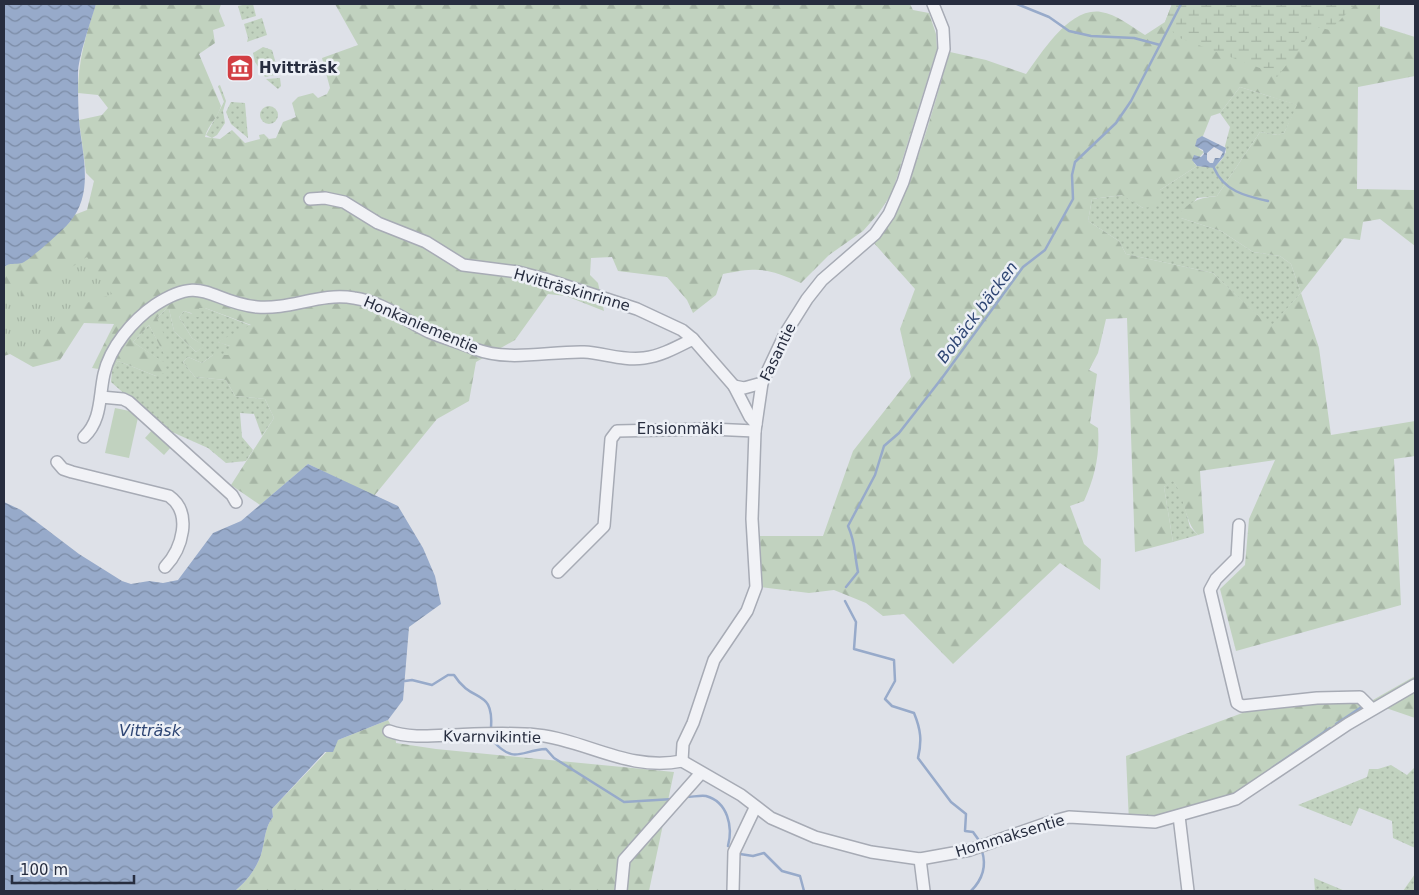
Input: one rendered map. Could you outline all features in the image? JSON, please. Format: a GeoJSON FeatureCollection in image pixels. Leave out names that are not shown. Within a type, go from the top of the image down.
{"type":"FeatureCollection","features":[{"type":"Feature","properties":{"kind":"street","name":"Fasantie"},"geometry":{"type":"LineString","coordinates":[[682,762],[683,744],[694,723],[714,660],[736,631],[754,596],[756,587],[752,519],[756,427],[762,383],[785,334],[806,299],[822,280],[874,234],[889,214],[903,182],[944,49],[943,29],[933,4]]}},
{"type":"Feature","properties":{"kind":"street","name":"Hvitträskinrinne"},"geometry":{"type":"LineString","coordinates":[[310,199],[325,198],[344,202],[378,223],[426,242],[463,265],[518,272],[545,279],[637,309],[682,330],[693,339]]}},
{"type":"Feature","properties":{"kind":"street","name":"Honkaniementie"},"geometry":{"type":"LineString","coordinates":[[84,437],[91,430],[98,414],[104,372],[112,352],[139,318],[154,306],[187,289],[201,290],[237,303],[274,308],[314,298],[354,298],[377,303],[431,332],[491,354],[586,352],[623,359],[644,358],[660,354],[693,339]]}},
{"type":"Feature","properties":{"kind":"street"},"geometry":{"type":"LineString","coordinates":[[693,339],[734,386],[756,427]]}},
{"type":"Feature","properties":{"kind":"street"},"geometry":{"type":"LineString","coordinates":[[734,386],[744,388],[762,383]]}},
{"type":"Feature","properties":{"kind":"street"},"geometry":{"type":"LineString","coordinates":[[101,397],[123,399],[129,402],[232,495],[236,502]]}},
{"type":"Feature","properties":{"kind":"street","name":"Ensionmäki"},"geometry":{"type":"LineString","coordinates":[[558,572],[604,526],[611,439],[617,431],[756,427]]}},
{"type":"Feature","properties":{"kind":"street"},"geometry":{"type":"LineString","coordinates":[[57,462],[63,469],[72,472],[169,496],[175,500],[182,515],[183,526],[174,558],[165,567]]}},
{"type":"Feature","properties":{"kind":"street"},"geometry":{"type":"LineString","coordinates":[[1239,526],[1237,558],[1211,584],[1210,590],[1237,703],[1242,706],[1316,698],[1360,697],[1372,709]]}},
{"type":"Feature","properties":{"kind":"street","name":"Hommaksentie"},"geometry":{"type":"LineString","coordinates":[[682,762],[741,795],[755,808],[771,818],[815,837],[871,852],[920,859],[970,850],[1050,822],[1069,818],[1155,822],[1236,799],[1251,791],[1338,730],[1410,688]]}},
{"type":"Feature","properties":{"kind":"street","name":"Kvarnvikintie"},"geometry":{"type":"LineString","coordinates":[[389,731],[432,736],[538,735],[624,759],[651,764],[682,762]]}},
{"type":"Feature","properties":{"kind":"street"},"geometry":{"type":"LineString","coordinates":[[621,891],[624,860],[701,773]]}},
{"type":"Feature","properties":{"kind":"street"},"geometry":{"type":"LineString","coordinates":[[734,891],[734,852],[755,808]]}},
{"type":"Feature","properties":{"kind":"street"},"geometry":{"type":"LineString","coordinates":[[1179,816],[1188,891]]}},
{"type":"Feature","properties":{"kind":"street"},"geometry":{"type":"LineString","coordinates":[[920,859],[924,891]]}},
{"type":"Feature","properties":{"kind":"green space"},"geometry":{"type":"Polygon","coordinates":[[[96,4],[221,4],[219,11],[225,26],[213,30],[215,43],[199,54],[221,106],[205,137],[220,139],[232,130],[245,143],[260,139],[259,135],[264,134],[269,139],[276,138],[283,122],[296,117],[292,103],[298,97],[313,93],[318,98],[327,94],[330,88],[322,58],[358,45],[335,4],[910,4],[913,10],[929,13],[936,34],[937,49],[892,193],[878,214],[863,231],[829,255],[801,283],[780,274],[763,270],[746,270],[723,274],[716,295],[693,313],[687,300],[667,277],[618,271],[612,257],[591,258],[590,275],[598,283],[604,311],[566,296],[548,294],[515,340],[476,362],[469,401],[437,419],[374,496],[308,464],[260,505],[231,485],[274,418],[265,399],[235,396],[226,380],[195,377],[183,362],[188,357],[202,363],[213,355],[230,355],[230,346],[217,342],[251,325],[205,308],[199,308],[202,317],[195,317],[191,313],[184,311],[179,317],[192,338],[205,346],[196,352],[174,331],[169,309],[166,309],[157,318],[171,351],[164,354],[149,325],[133,342],[165,363],[167,372],[156,376],[118,361],[112,371],[92,368],[114,324],[84,323],[60,360],[33,367],[10,354],[4,356],[4,267],[69,223],[74,215],[87,210],[94,181],[86,173],[79,120],[102,115],[108,108],[98,95],[78,93],[79,70],[83,48],[96,4]]]}},
{"type":"Feature","properties":{"kind":"green space"},"geometry":{"type":"Polygon","coordinates":[[[253,4],[256,16],[242,20],[238,6],[253,4]]]}},
{"type":"Feature","properties":{"kind":"green space"},"geometry":{"type":"Polygon","coordinates":[[[1172,4],[1380,4],[1380,26],[1415,37],[1415,76],[1358,87],[1357,189],[1415,190],[1415,246],[1380,219],[1363,222],[1360,240],[1344,238],[1301,293],[1319,348],[1331,435],[1415,421],[1415,456],[1394,459],[1401,605],[1236,651],[1220,589],[1245,565],[1249,519],[1275,460],[1200,471],[1204,533],[1198,535],[1193,529],[1173,481],[1164,487],[1173,542],[1135,552],[1127,318],[1106,319],[1098,353],[1089,370],[1097,374],[1090,423],[1098,428],[1097,456],[1094,474],[1084,501],[1070,506],[1084,544],[1101,559],[1100,590],[1060,563],[953,664],[904,614],[883,616],[866,603],[834,590],[809,593],[761,587],[760,536],[823,536],[853,451],[911,377],[900,329],[915,289],[873,242],[887,225],[910,179],[950,52],[986,60],[1026,74],[1048,44],[1067,24],[1089,12],[1101,12],[1112,15],[1145,35],[1165,22],[1172,4]],[[1240,87],[1220,113],[1211,116],[1203,136],[1197,139],[1199,149],[1204,152],[1194,163],[1197,166],[1160,190],[1158,206],[1143,208],[1122,195],[1092,199],[1088,221],[1119,241],[1126,254],[1213,273],[1270,327],[1301,293],[1291,264],[1280,256],[1253,252],[1221,231],[1181,218],[1179,215],[1187,206],[1196,201],[1217,196],[1260,132],[1277,135],[1284,133],[1297,105],[1240,87]]]}},
{"type":"Feature","properties":{"kind":"green space"},"geometry":{"type":"Polygon","coordinates":[[[1172,4],[1356,4],[1330,30],[1316,27],[1277,77],[1265,70],[1177,37],[1165,22],[1172,4]]]}},
{"type":"Feature","properties":{"kind":"green space"},"geometry":{"type":"Polygon","coordinates":[[[262,18],[267,35],[247,42],[248,38],[244,24],[262,18]]]}},
{"type":"Feature","properties":{"kind":"green space"},"geometry":{"type":"Polygon","coordinates":[[[263,47],[272,50],[279,74],[265,77],[255,62],[253,53],[263,47]]]}},
{"type":"Feature","properties":{"kind":"green space"},"geometry":{"type":"Polygon","coordinates":[[[280,78],[281,86],[278,89],[266,79],[280,78]]]}},
{"type":"Feature","properties":{"kind":"green space"},"geometry":{"type":"Polygon","coordinates":[[[220,85],[226,101],[223,111],[225,123],[217,135],[212,138],[206,135],[224,102],[218,86],[220,85]]]}},
{"type":"Feature","properties":{"kind":"green space"},"geometry":{"type":"Polygon","coordinates":[[[1240,87],[1298,105],[1284,133],[1278,135],[1260,132],[1217,196],[1197,198],[1181,218],[1221,231],[1253,252],[1280,256],[1291,264],[1301,293],[1270,328],[1213,273],[1126,254],[1119,241],[1088,221],[1092,199],[1123,195],[1143,208],[1160,190],[1197,166],[1218,164],[1226,152],[1225,146],[1230,127],[1220,113],[1240,87]]]}},
{"type":"Feature","properties":{"kind":"green space"},"geometry":{"type":"Polygon","coordinates":[[[231,102],[245,103],[248,138],[231,124],[226,112],[231,102]]]}},
{"type":"Feature","properties":{"kind":"green space"},"geometry":{"type":"Polygon","coordinates":[[[265,106],[273,106],[278,111],[276,122],[265,124],[260,119],[260,111],[265,106]]]}},
{"type":"Feature","properties":{"kind":"green space"},"geometry":{"type":"Polygon","coordinates":[[[87,257],[112,294],[57,313],[40,353],[4,347],[4,289],[21,287],[21,301],[87,257]]]}},
{"type":"Feature","properties":{"kind":"green space"},"geometry":{"type":"Polygon","coordinates":[[[198,308],[205,308],[252,326],[218,342],[230,346],[230,355],[213,355],[202,363],[188,357],[183,362],[195,377],[226,380],[235,396],[265,399],[274,418],[262,436],[254,414],[240,413],[242,437],[253,450],[246,461],[226,463],[208,448],[163,428],[111,382],[112,371],[118,361],[156,376],[164,363],[133,342],[149,325],[164,353],[157,318],[166,309],[169,309],[174,331],[196,352],[204,346],[192,338],[179,317],[184,311],[201,317],[198,308]]]}},
{"type":"Feature","properties":{"kind":"green space"},"geometry":{"type":"Polygon","coordinates":[[[115,408],[139,413],[129,458],[105,453],[115,408]]]}},
{"type":"Feature","properties":{"kind":"green space"},"geometry":{"type":"Polygon","coordinates":[[[153,429],[172,446],[164,455],[145,438],[153,429]]]}},
{"type":"Feature","properties":{"kind":"green space"},"geometry":{"type":"Polygon","coordinates":[[[1173,480],[1181,493],[1190,527],[1198,535],[1173,542],[1164,487],[1173,480]]]}},
{"type":"Feature","properties":{"kind":"green space"},"geometry":{"type":"Polygon","coordinates":[[[1415,676],[1415,685],[1372,709],[1366,704],[1415,676]]]}},
{"type":"Feature","properties":{"kind":"green space"},"geometry":{"type":"Polygon","coordinates":[[[1415,688],[1415,718],[1383,707],[1415,688]]]}},
{"type":"Feature","properties":{"kind":"green space"},"geometry":{"type":"Polygon","coordinates":[[[1360,697],[1372,709],[1235,799],[1129,822],[1126,756],[1264,705],[1360,697]]]}},
{"type":"Feature","properties":{"kind":"green space"},"geometry":{"type":"Polygon","coordinates":[[[388,720],[395,733],[396,743],[436,749],[674,772],[649,891],[235,891],[244,883],[258,863],[267,829],[273,817],[272,809],[338,740],[388,720]]]}},
{"type":"Feature","properties":{"kind":"green space"},"geometry":{"type":"Polygon","coordinates":[[[1391,765],[1407,775],[1415,767],[1415,848],[1393,838],[1392,821],[1359,808],[1351,826],[1298,805],[1367,777],[1369,769],[1378,769],[1391,765]]]}},
{"type":"Feature","properties":{"kind":"green space"},"geometry":{"type":"Polygon","coordinates":[[[1415,874],[1415,891],[1403,891],[1415,874]]]}},
{"type":"Feature","properties":{"kind":"green space"},"geometry":{"type":"Polygon","coordinates":[[[1314,878],[1345,891],[1315,891],[1314,878]]]}},
{"type":"Feature","properties":{"kind":"water"},"geometry":{"type":"Polygon","coordinates":[[[4,4],[96,4],[82,49],[78,74],[79,120],[85,173],[82,199],[69,223],[46,245],[22,263],[10,264],[4,267],[4,4]]]}},
{"type":"Feature","properties":{"kind":"water"},"geometry":{"type":"Polygon","coordinates":[[[1202,136],[1226,148],[1224,156],[1214,168],[1197,166],[1192,160],[1194,155],[1201,157],[1204,154],[1203,150],[1195,146],[1197,139],[1202,136]],[[1214,147],[1207,153],[1207,160],[1213,163],[1215,158],[1220,158],[1223,152],[1214,147]]]}},
{"type":"Feature","properties":{"kind":"water","name":"Vitträsk"},"geometry":{"type":"Polygon","coordinates":[[[308,464],[398,506],[423,548],[435,576],[441,604],[409,627],[403,700],[388,720],[338,740],[333,752],[325,752],[272,809],[273,817],[267,829],[258,863],[244,883],[235,891],[4,891],[4,502],[21,510],[79,554],[122,581],[131,584],[149,581],[163,583],[178,580],[213,533],[241,521],[308,464]]]}},
{"type":"Feature","properties":{"kind":"waterway"},"geometry":{"type":"LineString","coordinates":[[774,4],[779,4]]}},
{"type":"Feature","properties":{"kind":"waterway"},"geometry":{"type":"LineString","coordinates":[[1017,4],[1049,17],[1069,31],[1091,36],[1134,38],[1160,45]]}},
{"type":"Feature","properties":{"kind":"waterway","name":"Bobäck bäcken"},"geometry":{"type":"LineString","coordinates":[[846,587],[858,572],[854,543],[848,526],[875,475],[884,446],[899,433],[942,378],[1023,267],[1045,250],[1073,199],[1072,175],[1075,162],[1116,123],[1131,101],[1181,4]]}},
{"type":"Feature","properties":{"kind":"waterway"},"geometry":{"type":"LineString","coordinates":[[1214,168],[1218,176],[1229,187],[1251,197],[1268,201]]}},
{"type":"Feature","properties":{"kind":"waterway","name":"Bobäck bäcken"},"geometry":{"type":"LineString","coordinates":[[845,601],[856,622],[854,649],[894,660],[895,681],[885,699],[892,706],[914,713],[920,736],[918,758],[951,802],[966,814],[965,831],[973,832],[978,839]]}},
{"type":"Feature","properties":{"kind":"waterway","name":"Bobäck bäcken"},"geometry":{"type":"LineString","coordinates":[[405,681],[412,680],[432,685],[448,675],[454,675],[468,690],[486,701],[491,716],[491,729]]}},
{"type":"Feature","properties":{"kind":"waterway"},"geometry":{"type":"LineString","coordinates":[[1336,724],[1363,706]]}},
{"type":"Feature","properties":{"kind":"waterway"},"geometry":{"type":"LineString","coordinates":[[1272,768],[1330,728]]}},
{"type":"Feature","properties":{"kind":"waterway","name":"Bobäck bäcken"},"geometry":{"type":"LineString","coordinates":[[493,741],[507,753],[513,754],[546,749],[554,758],[624,802],[673,799]]}},
{"type":"Feature","properties":{"kind":"waterway","name":"Bobäck bäcken"},"geometry":{"type":"LineString","coordinates":[[686,797],[706,796],[713,799],[724,809],[730,831],[728,846]]}},
{"type":"Feature","properties":{"kind":"waterway","name":"Bobäck bäcken"},"geometry":{"type":"LineString","coordinates":[[971,891],[983,873],[982,851]]}},
{"type":"Feature","properties":{"kind":"waterway","name":"Bobäck bäcken"},"geometry":{"type":"LineString","coordinates":[[740,854],[753,856],[764,853],[782,871],[800,876],[804,891]]}},
{"type":"Feature","properties":{"kind":"place","name":"Hvitträsk"},"geometry":{"type":"Point","coordinates":[240,68]}}]}
